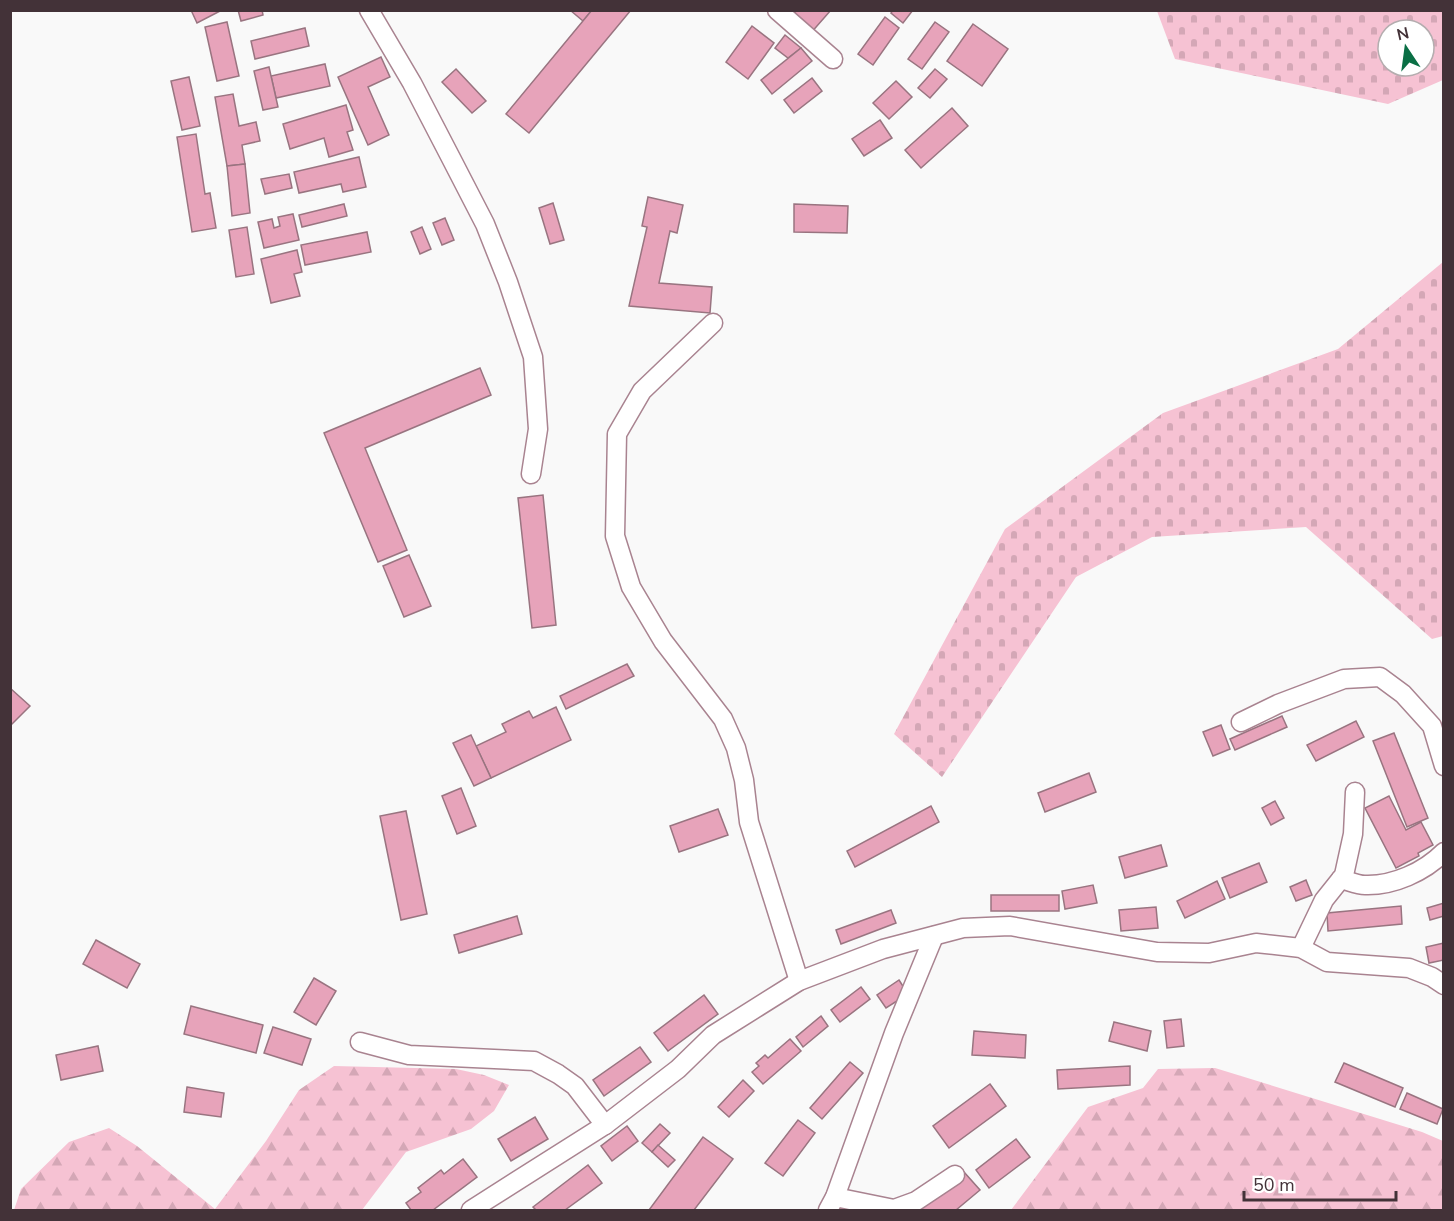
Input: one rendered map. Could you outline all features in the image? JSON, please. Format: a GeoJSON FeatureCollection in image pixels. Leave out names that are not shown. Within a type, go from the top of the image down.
{"type":"FeatureCollection","features":[{"type":"Feature","properties":{"kind":"street"},"geometry":{"type":"LineString","coordinates":[[369,10],[412,83],[453,162],[484,224],[508,282],[533,357],[538,429],[531,474]]}},
{"type":"Feature","properties":{"kind":"street"},"geometry":{"type":"LineString","coordinates":[[777,10],[833,59]]}},
{"type":"Feature","properties":{"kind":"street"},"geometry":{"type":"LineString","coordinates":[[713,323],[642,391],[617,434],[615,536],[631,587],[663,641],[723,718],[736,748],[744,780],[749,822],[799,981]]}},
{"type":"Feature","properties":{"kind":"street"},"geometry":{"type":"LineString","coordinates":[[1241,722],[1278,704],[1344,679],[1380,678],[1403,694],[1432,726],[1443,766]]}},
{"type":"Feature","properties":{"kind":"street"},"geometry":{"type":"LineString","coordinates":[[1301,948],[1324,900],[1344,875],[1353,834],[1355,792]]}},
{"type":"Feature","properties":{"kind":"street"},"geometry":{"type":"LineString","coordinates":[[1341,879],[1364,886],[1394,882],[1416,872],[1443,852]]}},
{"type":"Feature","properties":{"kind":"street"},"geometry":{"type":"LineString","coordinates":[[471,1210],[605,1125],[678,1069],[713,1035],[799,981],[883,949],[963,928],[1010,926],[1157,952],[1209,953],[1256,943],[1301,948],[1327,962],[1409,968],[1432,976],[1443,985]]}},
{"type":"Feature","properties":{"kind":"street"},"geometry":{"type":"LineString","coordinates":[[934,936],[894,1033],[831,1204],[894,1209],[916,1201],[955,1175]]}},
{"type":"Feature","properties":{"kind":"street"},"geometry":{"type":"LineString","coordinates":[[360,1042],[409,1055],[534,1061],[575,1086],[605,1125]]}},
{"type":"Feature","properties":{"kind":"green space"},"geometry":{"type":"Polygon","coordinates":[[[1157,11],[1443,11],[1443,80],[1388,104],[1175,59],[1157,11]]]}},
{"type":"Feature","properties":{"kind":"green space"},"geometry":{"type":"Polygon","coordinates":[[[1443,262],[1443,636],[1432,639],[1306,527],[1152,537],[1076,577],[942,777],[894,734],[1005,529],[1163,413],[1338,349],[1443,262]]]}},
{"type":"Feature","properties":{"kind":"green space"},"geometry":{"type":"Polygon","coordinates":[[[334,1066],[456,1069],[484,1075],[509,1085],[494,1111],[471,1129],[406,1152],[362,1210],[14,1210],[21,1189],[69,1142],[109,1128],[137,1146],[215,1209],[266,1141],[299,1090],[334,1066]]]}},
{"type":"Feature","properties":{"kind":"green space"},"geometry":{"type":"Polygon","coordinates":[[[1215,1068],[1422,1132],[1443,1141],[1443,1210],[1011,1210],[1088,1107],[1143,1088],[1158,1069],[1215,1068]]]}},
{"type":"Feature","properties":{"kind":"building"},"geometry":{"type":"Polygon","coordinates":[[[191,10],[222,10],[197,23],[191,10]]]}},
{"type":"Feature","properties":{"kind":"building"},"geometry":{"type":"Polygon","coordinates":[[[238,10],[262,10],[263,15],[241,21],[238,10]]]}},
{"type":"Feature","properties":{"kind":"building"},"geometry":{"type":"Polygon","coordinates":[[[570,10],[592,10],[583,21],[570,10]]]}},
{"type":"Feature","properties":{"kind":"building"},"geometry":{"type":"Polygon","coordinates":[[[592,10],[631,10],[529,133],[506,114],[592,10]]]}},
{"type":"Feature","properties":{"kind":"building"},"geometry":{"type":"Polygon","coordinates":[[[797,10],[831,10],[810,34],[791,17],[797,10]]]}},
{"type":"Feature","properties":{"kind":"building"},"geometry":{"type":"Polygon","coordinates":[[[893,10],[913,10],[903,23],[891,13],[893,10]]]}},
{"type":"Feature","properties":{"kind":"building"},"geometry":{"type":"Polygon","coordinates":[[[885,17],[899,28],[873,65],[858,54],[885,17]]]}},
{"type":"Feature","properties":{"kind":"building"},"geometry":{"type":"Polygon","coordinates":[[[227,22],[239,76],[217,81],[205,27],[227,22]]]}},
{"type":"Feature","properties":{"kind":"building"},"geometry":{"type":"Polygon","coordinates":[[[935,22],[949,32],[922,69],[908,59],[935,22]]]}},
{"type":"Feature","properties":{"kind":"building"},"geometry":{"type":"Polygon","coordinates":[[[973,24],[1008,49],[982,86],[947,61],[973,24]]]}},
{"type":"Feature","properties":{"kind":"building"},"geometry":{"type":"Polygon","coordinates":[[[752,26],[774,43],[748,79],[726,62],[752,26]]]}},
{"type":"Feature","properties":{"kind":"building"},"geometry":{"type":"Polygon","coordinates":[[[305,28],[309,46],[255,59],[251,41],[305,28]]]}},
{"type":"Feature","properties":{"kind":"building"},"geometry":{"type":"Polygon","coordinates":[[[785,35],[801,48],[788,58],[775,48],[785,35]]]}},
{"type":"Feature","properties":{"kind":"building"},"geometry":{"type":"Polygon","coordinates":[[[801,48],[812,61],[772,94],[761,80],[801,48]]]}},
{"type":"Feature","properties":{"kind":"building"},"geometry":{"type":"Polygon","coordinates":[[[381,57],[390,77],[368,87],[389,135],[368,145],[338,77],[381,57]]]}},
{"type":"Feature","properties":{"kind":"building"},"geometry":{"type":"Polygon","coordinates":[[[325,64],[330,86],[276,98],[271,76],[325,64]]]}},
{"type":"Feature","properties":{"kind":"building"},"geometry":{"type":"Polygon","coordinates":[[[269,67],[278,107],[263,110],[254,71],[269,67]]]}},
{"type":"Feature","properties":{"kind":"building"},"geometry":{"type":"Polygon","coordinates":[[[456,69],[486,101],[472,113],[442,82],[456,69]]]}},
{"type":"Feature","properties":{"kind":"building"},"geometry":{"type":"Polygon","coordinates":[[[935,69],[947,79],[930,98],[918,88],[935,69]]]}},
{"type":"Feature","properties":{"kind":"building"},"geometry":{"type":"Polygon","coordinates":[[[189,77],[200,126],[182,130],[171,81],[189,77]]]}},
{"type":"Feature","properties":{"kind":"building"},"geometry":{"type":"Polygon","coordinates":[[[812,78],[822,91],[794,113],[784,100],[812,78]]]}},
{"type":"Feature","properties":{"kind":"building"},"geometry":{"type":"Polygon","coordinates":[[[896,81],[912,97],[889,119],[873,103],[896,81]]]}},
{"type":"Feature","properties":{"kind":"building"},"geometry":{"type":"Polygon","coordinates":[[[233,94],[239,126],[256,122],[260,141],[242,145],[245,164],[227,166],[215,97],[233,94]]]}},
{"type":"Feature","properties":{"kind":"building"},"geometry":{"type":"Polygon","coordinates":[[[346,105],[353,130],[347,132],[353,150],[329,157],[324,138],[290,149],[283,124],[346,105]]]}},
{"type":"Feature","properties":{"kind":"building"},"geometry":{"type":"Polygon","coordinates":[[[952,108],[968,126],[921,168],[905,150],[952,108]]]}},
{"type":"Feature","properties":{"kind":"building"},"geometry":{"type":"Polygon","coordinates":[[[880,120],[892,138],[864,156],[852,139],[880,120]]]}},
{"type":"Feature","properties":{"kind":"building"},"geometry":{"type":"Polygon","coordinates":[[[196,134],[205,194],[210,193],[216,228],[192,232],[177,137],[196,134]]]}},
{"type":"Feature","properties":{"kind":"building"},"geometry":{"type":"Polygon","coordinates":[[[359,157],[366,187],[343,192],[341,184],[299,193],[294,172],[359,157]]]}},
{"type":"Feature","properties":{"kind":"building"},"geometry":{"type":"Polygon","coordinates":[[[245,164],[250,213],[232,216],[227,166],[245,164]]]}},
{"type":"Feature","properties":{"kind":"building"},"geometry":{"type":"Polygon","coordinates":[[[289,174],[292,188],[265,194],[261,179],[289,174]]]}},
{"type":"Feature","properties":{"kind":"building"},"geometry":{"type":"Polygon","coordinates":[[[648,197],[683,205],[677,233],[670,231],[659,283],[712,287],[710,313],[629,306],[647,227],[642,226],[648,197]]]}},
{"type":"Feature","properties":{"kind":"building"},"geometry":{"type":"Polygon","coordinates":[[[553,203],[564,240],[550,244],[539,208],[553,203]]]}},
{"type":"Feature","properties":{"kind":"building"},"geometry":{"type":"Polygon","coordinates":[[[344,204],[347,216],[302,227],[299,215],[344,204]]]}},
{"type":"Feature","properties":{"kind":"building"},"geometry":{"type":"Polygon","coordinates":[[[794,204],[848,206],[847,233],[794,232],[794,204]]]}},
{"type":"Feature","properties":{"kind":"building"},"geometry":{"type":"Polygon","coordinates":[[[293,214],[299,240],[264,248],[258,222],[272,219],[274,228],[280,226],[278,217],[293,214]]]}},
{"type":"Feature","properties":{"kind":"building"},"geometry":{"type":"Polygon","coordinates":[[[445,218],[454,240],[442,245],[433,223],[445,218]]]}},
{"type":"Feature","properties":{"kind":"building"},"geometry":{"type":"Polygon","coordinates":[[[247,227],[254,274],[236,277],[229,230],[247,227]]]}},
{"type":"Feature","properties":{"kind":"building"},"geometry":{"type":"Polygon","coordinates":[[[422,227],[431,249],[420,254],[411,232],[422,227]]]}},
{"type":"Feature","properties":{"kind":"building"},"geometry":{"type":"Polygon","coordinates":[[[367,232],[371,252],[305,265],[301,245],[367,232]]]}},
{"type":"Feature","properties":{"kind":"building"},"geometry":{"type":"Polygon","coordinates":[[[297,250],[302,272],[294,274],[300,296],[271,303],[261,259],[297,250]]]}},
{"type":"Feature","properties":{"kind":"building"},"geometry":{"type":"Polygon","coordinates":[[[480,368],[491,395],[365,448],[407,550],[378,562],[324,433],[480,368]]]}},
{"type":"Feature","properties":{"kind":"building"},"geometry":{"type":"Polygon","coordinates":[[[543,495],[556,625],[532,628],[518,498],[543,495]]]}},
{"type":"Feature","properties":{"kind":"building"},"geometry":{"type":"Polygon","coordinates":[[[409,555],[431,606],[404,617],[383,566],[409,555]]]}},
{"type":"Feature","properties":{"kind":"building"},"geometry":{"type":"Polygon","coordinates":[[[627,664],[634,676],[566,709],[560,696],[627,664]]]}},
{"type":"Feature","properties":{"kind":"building"},"geometry":{"type":"Polygon","coordinates":[[[10,688],[30,706],[10,726],[10,688]]]}},
{"type":"Feature","properties":{"kind":"building"},"geometry":{"type":"Polygon","coordinates":[[[556,707],[571,740],[491,778],[476,746],[506,732],[502,724],[529,711],[533,718],[556,707]]]}},
{"type":"Feature","properties":{"kind":"building"},"geometry":{"type":"Polygon","coordinates":[[[1282,716],[1287,727],[1235,750],[1230,739],[1282,716]]]}},
{"type":"Feature","properties":{"kind":"building"},"geometry":{"type":"Polygon","coordinates":[[[1356,721],[1364,737],[1316,761],[1307,745],[1356,721]]]}},
{"type":"Feature","properties":{"kind":"building"},"geometry":{"type":"Polygon","coordinates":[[[1221,725],[1230,749],[1213,756],[1203,732],[1221,725]]]}},
{"type":"Feature","properties":{"kind":"building"},"geometry":{"type":"Polygon","coordinates":[[[1394,733],[1428,818],[1407,827],[1373,741],[1394,733]]]}},
{"type":"Feature","properties":{"kind":"building"},"geometry":{"type":"Polygon","coordinates":[[[471,735],[491,778],[474,786],[453,743],[471,735]]]}},
{"type":"Feature","properties":{"kind":"building"},"geometry":{"type":"Polygon","coordinates":[[[1089,773],[1096,792],[1045,812],[1038,793],[1089,773]]]}},
{"type":"Feature","properties":{"kind":"building"},"geometry":{"type":"Polygon","coordinates":[[[461,788],[476,826],[457,834],[442,796],[461,788]]]}},
{"type":"Feature","properties":{"kind":"building"},"geometry":{"type":"Polygon","coordinates":[[[1389,796],[1406,830],[1421,822],[1433,845],[1418,853],[1419,856],[1396,868],[1365,808],[1389,796]]]}},
{"type":"Feature","properties":{"kind":"building"},"geometry":{"type":"Polygon","coordinates":[[[1275,801],[1284,818],[1271,825],[1262,808],[1275,801]]]}},
{"type":"Feature","properties":{"kind":"building"},"geometry":{"type":"Polygon","coordinates":[[[931,806],[939,822],[855,867],[847,851],[931,806]]]}},
{"type":"Feature","properties":{"kind":"building"},"geometry":{"type":"Polygon","coordinates":[[[718,809],[728,835],[679,852],[670,826],[718,809]]]}},
{"type":"Feature","properties":{"kind":"building"},"geometry":{"type":"Polygon","coordinates":[[[406,811],[427,914],[401,920],[380,816],[406,811]]]}},
{"type":"Feature","properties":{"kind":"building"},"geometry":{"type":"Polygon","coordinates":[[[1161,845],[1167,866],[1125,878],[1119,857],[1161,845]]]}},
{"type":"Feature","properties":{"kind":"building"},"geometry":{"type":"Polygon","coordinates":[[[1259,863],[1267,882],[1230,898],[1222,878],[1259,863]]]}},
{"type":"Feature","properties":{"kind":"building"},"geometry":{"type":"Polygon","coordinates":[[[1306,880],[1312,895],[1296,901],[1290,887],[1306,880]]]}},
{"type":"Feature","properties":{"kind":"building"},"geometry":{"type":"Polygon","coordinates":[[[1217,881],[1225,899],[1185,918],[1177,901],[1217,881]]]}},
{"type":"Feature","properties":{"kind":"building"},"geometry":{"type":"Polygon","coordinates":[[[1093,885],[1097,903],[1065,909],[1062,891],[1093,885]]]}},
{"type":"Feature","properties":{"kind":"building"},"geometry":{"type":"Polygon","coordinates":[[[991,895],[1059,895],[1059,911],[991,911],[991,895]]]}},
{"type":"Feature","properties":{"kind":"building"},"geometry":{"type":"Polygon","coordinates":[[[1444,903],[1444,916],[1430,920],[1427,908],[1444,903]]]}},
{"type":"Feature","properties":{"kind":"building"},"geometry":{"type":"Polygon","coordinates":[[[1401,906],[1402,924],[1328,931],[1327,913],[1401,906]]]}},
{"type":"Feature","properties":{"kind":"building"},"geometry":{"type":"Polygon","coordinates":[[[1156,907],[1158,928],[1121,931],[1119,910],[1156,907]]]}},
{"type":"Feature","properties":{"kind":"building"},"geometry":{"type":"Polygon","coordinates":[[[891,910],[896,923],[841,944],[836,930],[891,910]]]}},
{"type":"Feature","properties":{"kind":"building"},"geometry":{"type":"Polygon","coordinates":[[[517,916],[522,934],[459,953],[454,935],[517,916]]]}},
{"type":"Feature","properties":{"kind":"building"},"geometry":{"type":"Polygon","coordinates":[[[96,940],[140,964],[127,988],[83,964],[96,940]]]}},
{"type":"Feature","properties":{"kind":"building"},"geometry":{"type":"Polygon","coordinates":[[[1444,943],[1444,960],[1429,963],[1426,947],[1444,943]]]}},
{"type":"Feature","properties":{"kind":"building"},"geometry":{"type":"Polygon","coordinates":[[[314,978],[336,991],[316,1025],[294,1012],[314,978]]]}},
{"type":"Feature","properties":{"kind":"building"},"geometry":{"type":"Polygon","coordinates":[[[899,980],[908,994],[886,1008],[877,995],[899,980]]]}},
{"type":"Feature","properties":{"kind":"building"},"geometry":{"type":"Polygon","coordinates":[[[861,987],[870,999],[840,1022],[831,1010],[861,987]]]}},
{"type":"Feature","properties":{"kind":"building"},"geometry":{"type":"Polygon","coordinates":[[[704,995],[718,1014],[668,1051],[654,1033],[704,995]]]}},
{"type":"Feature","properties":{"kind":"building"},"geometry":{"type":"Polygon","coordinates":[[[191,1006],[263,1025],[256,1053],[184,1034],[191,1006]]]}},
{"type":"Feature","properties":{"kind":"building"},"geometry":{"type":"Polygon","coordinates":[[[821,1016],[828,1026],[803,1047],[796,1037],[821,1016]]]}},
{"type":"Feature","properties":{"kind":"building"},"geometry":{"type":"Polygon","coordinates":[[[1181,1019],[1184,1046],[1167,1048],[1164,1021],[1181,1019]]]}},
{"type":"Feature","properties":{"kind":"building"},"geometry":{"type":"Polygon","coordinates":[[[1114,1022],[1151,1031],[1147,1051],[1109,1041],[1114,1022]]]}},
{"type":"Feature","properties":{"kind":"building"},"geometry":{"type":"Polygon","coordinates":[[[273,1027],[311,1039],[302,1065],[264,1053],[273,1027]]]}},
{"type":"Feature","properties":{"kind":"building"},"geometry":{"type":"Polygon","coordinates":[[[974,1031],[1026,1035],[1025,1058],[972,1055],[974,1031]]]}},
{"type":"Feature","properties":{"kind":"building"},"geometry":{"type":"Polygon","coordinates":[[[790,1039],[801,1051],[763,1084],[752,1072],[759,1066],[756,1063],[765,1055],[768,1058],[790,1039]]]}},
{"type":"Feature","properties":{"kind":"building"},"geometry":{"type":"Polygon","coordinates":[[[98,1046],[103,1071],[61,1080],[56,1055],[98,1046]]]}},
{"type":"Feature","properties":{"kind":"building"},"geometry":{"type":"Polygon","coordinates":[[[640,1047],[651,1062],[604,1096],[593,1080],[640,1047]]]}},
{"type":"Feature","properties":{"kind":"building"},"geometry":{"type":"Polygon","coordinates":[[[850,1062],[863,1073],[822,1119],[810,1108],[850,1062]]]}},
{"type":"Feature","properties":{"kind":"building"},"geometry":{"type":"Polygon","coordinates":[[[1344,1063],[1403,1088],[1395,1107],[1335,1082],[1344,1063]]]}},
{"type":"Feature","properties":{"kind":"building"},"geometry":{"type":"Polygon","coordinates":[[[1130,1066],[1130,1085],[1058,1089],[1057,1070],[1130,1066]]]}},
{"type":"Feature","properties":{"kind":"building"},"geometry":{"type":"Polygon","coordinates":[[[743,1080],[754,1091],[729,1117],[718,1107],[743,1080]]]}},
{"type":"Feature","properties":{"kind":"building"},"geometry":{"type":"Polygon","coordinates":[[[990,1084],[1006,1106],[949,1148],[933,1126],[990,1084]]]}},
{"type":"Feature","properties":{"kind":"building"},"geometry":{"type":"Polygon","coordinates":[[[187,1087],[224,1093],[221,1117],[184,1112],[187,1087]]]}},
{"type":"Feature","properties":{"kind":"building"},"geometry":{"type":"Polygon","coordinates":[[[1407,1093],[1443,1109],[1437,1124],[1400,1109],[1407,1093]]]}},
{"type":"Feature","properties":{"kind":"building"},"geometry":{"type":"Polygon","coordinates":[[[535,1117],[548,1139],[511,1161],[498,1139],[535,1117]]]}},
{"type":"Feature","properties":{"kind":"building"},"geometry":{"type":"Polygon","coordinates":[[[798,1120],[815,1133],[783,1176],[765,1163],[798,1120]]]}},
{"type":"Feature","properties":{"kind":"building"},"geometry":{"type":"Polygon","coordinates":[[[660,1124],[670,1133],[652,1152],[642,1143],[660,1124]]]}},
{"type":"Feature","properties":{"kind":"building"},"geometry":{"type":"Polygon","coordinates":[[[627,1126],[638,1141],[612,1161],[601,1146],[627,1126]]]}},
{"type":"Feature","properties":{"kind":"building"},"geometry":{"type":"Polygon","coordinates":[[[703,1137],[733,1159],[694,1210],[649,1210],[703,1137]]]}},
{"type":"Feature","properties":{"kind":"building"},"geometry":{"type":"Polygon","coordinates":[[[1016,1139],[1030,1157],[989,1188],[976,1170],[1016,1139]]]}},
{"type":"Feature","properties":{"kind":"building"},"geometry":{"type":"Polygon","coordinates":[[[658,1145],[675,1160],[668,1167],[652,1152],[658,1145]]]}},
{"type":"Feature","properties":{"kind":"building"},"geometry":{"type":"Polygon","coordinates":[[[463,1159],[477,1177],[433,1210],[411,1210],[406,1203],[421,1192],[418,1188],[441,1170],[444,1174],[463,1159]]]}},
{"type":"Feature","properties":{"kind":"building"},"geometry":{"type":"Polygon","coordinates":[[[588,1165],[602,1183],[565,1210],[536,1210],[533,1207],[588,1165]]]}},
{"type":"Feature","properties":{"kind":"building"},"geometry":{"type":"Polygon","coordinates":[[[964,1172],[980,1190],[956,1210],[919,1210],[964,1172]]]}}]}
